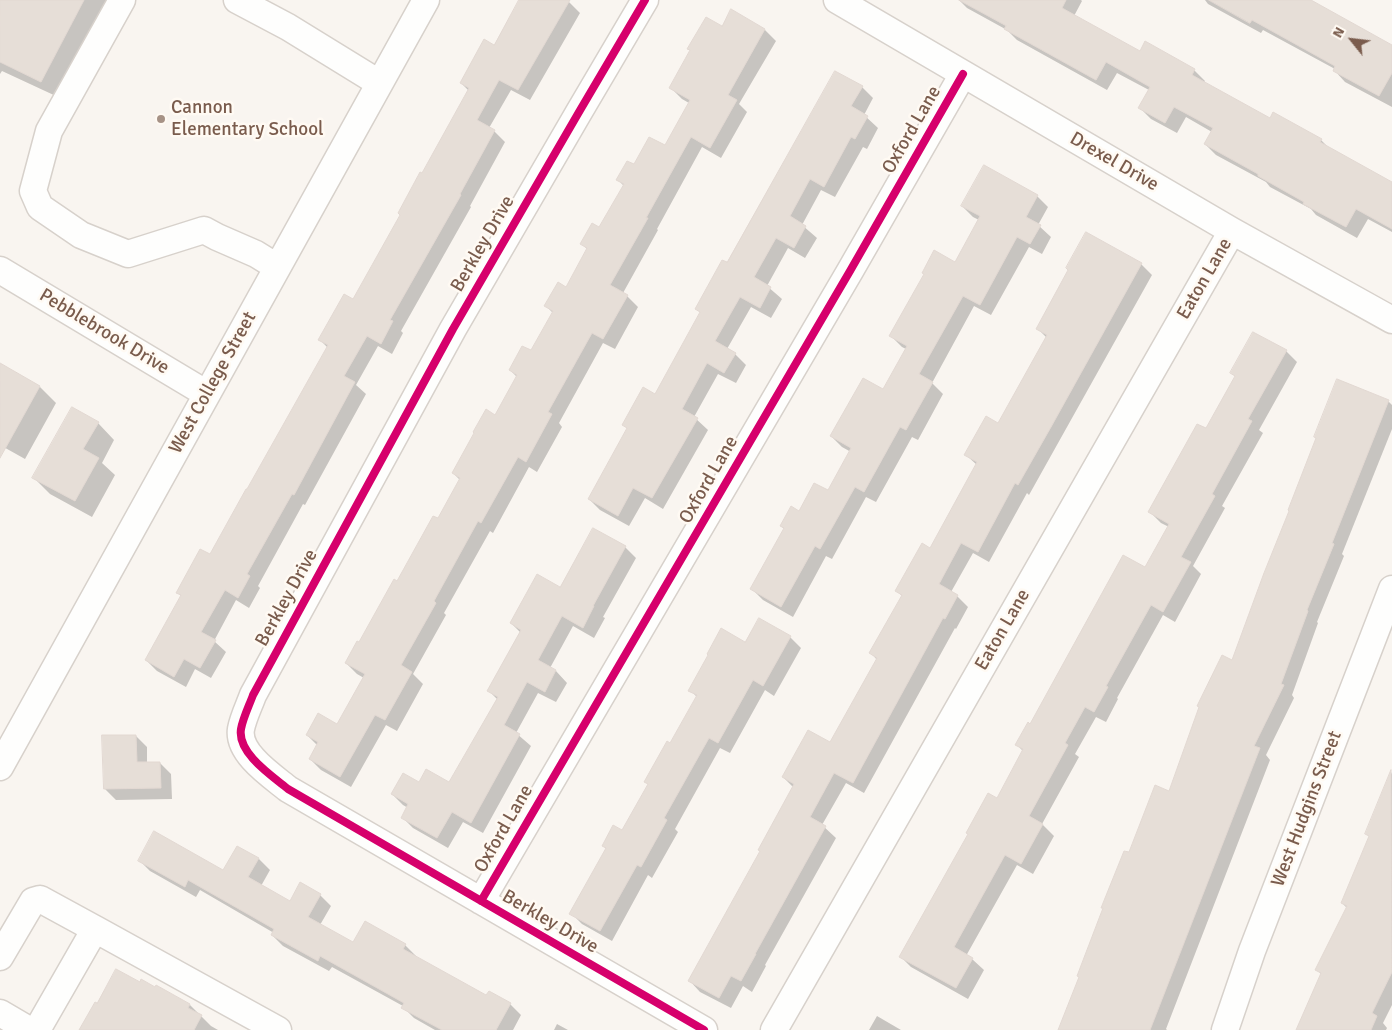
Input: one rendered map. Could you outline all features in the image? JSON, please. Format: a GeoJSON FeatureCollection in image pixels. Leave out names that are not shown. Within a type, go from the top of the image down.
{"type":"FeatureCollection","features":[{"type":"Feature","properties":{"kind":"street"},"geometry":{"type":"LineString","coordinates":[[122,0],[49,132],[33,191],[40,207],[81,235],[128,254],[204,230],[217,238],[256,254],[277,267]]}},
{"type":"Feature","properties":{"kind":"street"},"geometry":{"type":"LineString","coordinates":[[237,0],[288,28],[379,83]]}},
{"type":"Feature","properties":{"kind":"street","name":"West College Street"},"geometry":{"type":"LineString","coordinates":[[0,767],[426,0]]}},
{"type":"Feature","properties":{"kind":"street","name":"Berkley Drive"},"geometry":{"type":"LineString","coordinates":[[645,0],[453,329],[253,695],[241,730],[243,745],[259,766],[288,789],[704,1030]]}},
{"type":"Feature","properties":{"kind":"street","name":"Drexel Drive"},"geometry":{"type":"LineString","coordinates":[[837,0],[1232,231],[1392,320]]}},
{"type":"Feature","properties":{"kind":"street","name":"Oxford Lane"},"geometry":{"type":"LineString","coordinates":[[481,901],[845,280],[963,74]]}},
{"type":"Feature","properties":{"kind":"street","name":"Eaton Lane"},"geometry":{"type":"LineString","coordinates":[[774,1030],[1232,231]]}},
{"type":"Feature","properties":{"kind":"street","name":"Pebblebrook Drive"},"geometry":{"type":"LineString","coordinates":[[0,270],[207,394]]}},
{"type":"Feature","properties":{"kind":"street","name":"West Hudgins Street"},"geometry":{"type":"LineString","coordinates":[[1225,1030],[1252,951],[1392,589]]}},
{"type":"Feature","properties":{"kind":"street"},"geometry":{"type":"LineString","coordinates":[[0,958],[33,901],[40,899],[278,1030]]}},
{"type":"Feature","properties":{"kind":"street"},"geometry":{"type":"LineString","coordinates":[[37,1030],[95,929]]}},
{"type":"Feature","properties":{"kind":"street"},"geometry":{"type":"LineString","coordinates":[[0,1013],[29,1030]]}},
{"type":"Feature","properties":{"kind":"building"},"geometry":{"type":"Polygon","coordinates":[[[0,0],[84,0],[41,82],[0,62],[0,0]]]}},
{"type":"Feature","properties":{"kind":"building"},"geometry":{"type":"Polygon","coordinates":[[[519,0],[570,0],[518,90],[499,80],[477,120],[495,130],[461,195],[390,320],[393,321],[381,344],[367,336],[344,376],[355,382],[294,495],[292,494],[247,574],[250,576],[238,598],[225,590],[201,632],[216,640],[200,668],[184,659],[174,677],[145,660],[181,595],[176,593],[200,549],[210,554],[328,345],[318,340],[344,294],[353,299],[400,215],[398,213],[420,172],[422,173],[469,88],[460,83],[484,39],[494,45],[519,0]]]}},
{"type":"Feature","properties":{"kind":"building"},"geometry":{"type":"Polygon","coordinates":[[[959,0],[1066,0],[1062,8],[1140,51],[1145,41],[1195,69],[1192,75],[1270,118],[1273,112],[1322,139],[1320,142],[1392,182],[1392,229],[1356,209],[1346,227],[1303,204],[1304,202],[1258,176],[1258,174],[1204,144],[1213,128],[1174,107],[1165,123],[1138,108],[1150,87],[1106,62],[1096,80],[1004,29],[1006,26],[959,0]]]}},
{"type":"Feature","properties":{"kind":"building"},"geometry":{"type":"Polygon","coordinates":[[[1209,0],[1311,0],[1392,45],[1392,73],[1379,96],[1333,71],[1335,66],[1252,20],[1250,23],[1209,0]]]}},
{"type":"Feature","properties":{"kind":"building"},"geometry":{"type":"Polygon","coordinates":[[[731,9],[765,29],[728,95],[737,100],[710,148],[691,137],[610,285],[628,295],[603,339],[592,333],[548,412],[552,414],[526,462],[518,457],[481,523],[478,521],[434,601],[436,603],[401,665],[412,672],[385,720],[375,715],[340,777],[309,759],[318,742],[306,735],[318,713],[337,724],[365,674],[345,663],[357,641],[359,642],[394,579],[397,581],[433,516],[438,518],[460,478],[452,473],[473,432],[486,409],[495,415],[517,375],[509,370],[522,346],[531,350],[553,311],[544,306],[558,282],[566,287],[587,248],[580,244],[592,223],[599,227],[624,184],[616,180],[627,161],[634,164],[649,137],[665,145],[690,100],[669,88],[690,50],[687,49],[706,17],[722,26],[731,9]]]}},
{"type":"Feature","properties":{"kind":"building"},"geometry":{"type":"Polygon","coordinates":[[[835,71],[863,86],[851,106],[868,116],[855,139],[851,137],[824,187],[810,179],[790,216],[806,226],[794,248],[776,238],[754,277],[771,287],[760,308],[740,297],[715,341],[736,353],[724,373],[707,363],[682,409],[698,418],[652,498],[633,488],[618,516],[588,499],[627,428],[622,425],[643,387],[655,394],[700,312],[695,309],[722,260],[727,262],[835,71]]]}},
{"type":"Feature","properties":{"kind":"building"},"geometry":{"type":"Polygon","coordinates":[[[984,165],[1038,195],[1026,217],[1041,225],[1030,244],[1017,237],[980,305],[963,296],[919,374],[933,382],[906,430],[900,427],[864,492],[855,487],[820,549],[815,546],[781,607],[750,589],[784,528],[780,526],[791,506],[799,511],[814,483],[828,490],[851,448],[830,436],[863,378],[883,389],[907,346],[889,336],[924,274],[922,273],[934,250],[955,262],[980,216],[961,206],[984,165]]]}},
{"type":"Feature","properties":{"kind":"building"},"geometry":{"type":"Polygon","coordinates":[[[1086,232],[1142,263],[1018,485],[1015,483],[978,552],[961,543],[939,584],[958,595],[945,619],[943,618],[853,783],[834,773],[810,817],[826,826],[741,981],[731,976],[719,998],[688,981],[760,851],[758,850],[794,784],[782,777],[808,730],[830,742],[877,658],[869,653],[902,595],[895,591],[922,543],[930,548],[977,462],[964,455],[986,416],[998,423],[1047,335],[1036,329],[1086,232]]]}},
{"type":"Feature","properties":{"kind":"building"},"geometry":{"type":"Polygon","coordinates":[[[1253,332],[1287,350],[1248,419],[1252,421],[1212,494],[1215,496],[1181,557],[1191,562],[1163,612],[1151,605],[1106,686],[1108,687],[1094,712],[1085,707],[1065,743],[1068,745],[1029,816],[1043,824],[1021,864],[1005,855],[954,947],[973,958],[956,988],[899,957],[968,834],[966,833],[988,793],[997,798],[1023,749],[1015,745],[1028,722],[1030,724],[1123,555],[1145,567],[1169,524],[1148,512],[1197,424],[1206,428],[1235,376],[1230,373],[1253,332]]]}},
{"type":"Feature","properties":{"kind":"building"},"geometry":{"type":"Polygon","coordinates":[[[0,363],[40,386],[0,458],[0,363]]]}},
{"type":"Feature","properties":{"kind":"building"},"geometry":{"type":"Polygon","coordinates":[[[1337,379],[1389,400],[1307,610],[1281,684],[1284,685],[1254,746],[1260,748],[1150,1030],[1058,1030],[1079,977],[1077,976],[1103,908],[1101,908],[1124,851],[1129,852],[1155,785],[1169,791],[1199,707],[1197,706],[1222,655],[1232,660],[1337,379]]]}},
{"type":"Feature","properties":{"kind":"building"},"geometry":{"type":"Polygon","coordinates":[[[72,407],[99,422],[83,449],[99,458],[75,501],[32,478],[72,407]]]}},
{"type":"Feature","properties":{"kind":"building"},"geometry":{"type":"Polygon","coordinates":[[[593,528],[626,546],[583,628],[562,616],[538,660],[556,670],[545,692],[527,682],[504,725],[520,734],[471,823],[452,812],[437,838],[401,818],[408,804],[391,794],[403,773],[419,782],[426,769],[449,782],[498,697],[487,691],[521,630],[510,623],[537,574],[560,587],[593,528]]]}},
{"type":"Feature","properties":{"kind":"building"},"geometry":{"type":"Polygon","coordinates":[[[759,618],[791,636],[763,686],[753,680],[718,743],[709,738],[664,818],[667,820],[641,867],[637,865],[600,931],[569,914],[606,848],[602,846],[613,825],[622,830],[648,784],[644,782],[667,741],[670,743],[697,695],[688,691],[721,628],[745,642],[759,618]]]}},
{"type":"Feature","properties":{"kind":"building"},"geometry":{"type":"Polygon","coordinates":[[[102,735],[136,735],[137,762],[160,762],[161,788],[104,789],[102,735]]]}},
{"type":"Feature","properties":{"kind":"building"},"geometry":{"type":"Polygon","coordinates":[[[1391,770],[1392,972],[1372,1013],[1377,1016],[1371,1030],[1296,1030],[1321,973],[1315,970],[1347,906],[1341,903],[1369,836],[1365,834],[1391,770]]]}},
{"type":"Feature","properties":{"kind":"building"},"geometry":{"type":"Polygon","coordinates":[[[154,831],[223,870],[237,846],[259,858],[248,877],[290,901],[300,882],[321,894],[308,917],[353,942],[365,921],[406,944],[403,949],[486,995],[489,991],[511,1003],[496,1030],[442,1030],[401,1008],[404,1003],[320,956],[318,961],[271,935],[274,929],[188,880],[185,887],[138,861],[154,831]]]}},
{"type":"Feature","properties":{"kind":"building"},"geometry":{"type":"Polygon","coordinates":[[[116,969],[140,982],[141,979],[155,987],[156,985],[190,1004],[188,1008],[202,1015],[194,1030],[79,1030],[116,969]]]}},
{"type":"Feature","properties":{"kind":"cycle path"},"geometry":{"type":"LineString","coordinates":[[645,0],[453,329],[253,695],[242,725],[241,738],[244,747],[257,763],[288,789],[704,1030]]}},
{"type":"Feature","properties":{"kind":"cycle path"},"geometry":{"type":"LineString","coordinates":[[481,901],[850,271],[963,74]]}},
{"type":"Feature","properties":{"kind":"place","name":"Cannon Elementary School"},"geometry":{"type":"Point","coordinates":[161,119]}}]}
